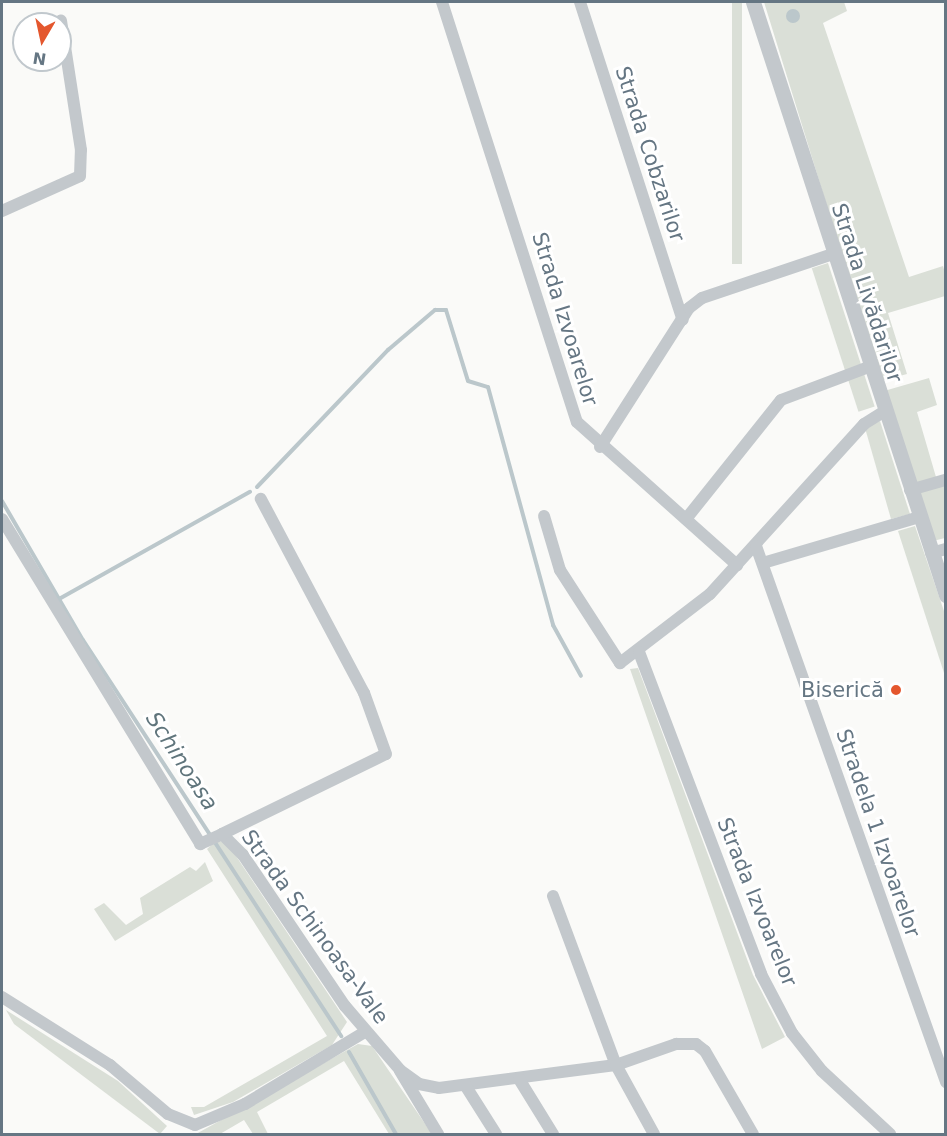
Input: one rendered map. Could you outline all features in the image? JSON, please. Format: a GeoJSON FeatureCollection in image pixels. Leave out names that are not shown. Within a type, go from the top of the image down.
{"type":"FeatureCollection","features":[{"type":"Feature","properties":{"kind":"street","name":"Strada Izvoarelor"},"geometry":{"type":"LineString","coordinates":[[442,2],[577,422],[600,447],[737,565]]}},
{"type":"Feature","properties":{"kind":"street","name":"Strada Cobzarilor"},"geometry":{"type":"LineString","coordinates":[[580,2],[683,320]]}},
{"type":"Feature","properties":{"kind":"street","name":"Strada Livădarilor"},"geometry":{"type":"LineString","coordinates":[[753,2],[883,412],[919,517],[938,551],[945,595]]}},
{"type":"Feature","properties":{"kind":"street"},"geometry":{"type":"LineString","coordinates":[[2,211],[80,176],[81,150],[69,72]]}},
{"type":"Feature","properties":{"kind":"street"},"geometry":{"type":"LineString","coordinates":[[600,447],[683,320],[702,298],[833,254]]}},
{"type":"Feature","properties":{"kind":"street"},"geometry":{"type":"LineString","coordinates":[[686,519],[781,400],[869,367]]}},
{"type":"Feature","properties":{"kind":"street"},"geometry":{"type":"LineString","coordinates":[[544,516],[560,570],[620,663],[639,652],[737,565],[864,424],[883,412]]}},
{"type":"Feature","properties":{"kind":"street"},"geometry":{"type":"LineString","coordinates":[[910,490],[945,480]]}},
{"type":"Feature","properties":{"kind":"street","name":"Strada Schinoasa-Vale"},"geometry":{"type":"LineString","coordinates":[[2,519],[200,844],[386,754],[364,693],[261,499]]}},
{"type":"Feature","properties":{"kind":"street"},"geometry":{"type":"LineString","coordinates":[[763,563],[919,517]]}},
{"type":"Feature","properties":{"kind":"street","name":"Stradela 1 Izvoarelor"},"geometry":{"type":"LineString","coordinates":[[756,546],[945,1082]]}},
{"type":"Feature","properties":{"kind":"street","name":"Strada Izvoarelor"},"geometry":{"type":"LineString","coordinates":[[639,652],[761,974],[792,1033],[822,1071],[890,1134]]}},
{"type":"Feature","properties":{"kind":"street","name":"Strada Schinoasa-Vale"},"geometry":{"type":"LineString","coordinates":[[218,836],[263,883],[365,1032],[400,1070],[419,1084],[465,1085],[616,1065],[676,1044],[696,1044],[705,1051],[753,1134]]}},
{"type":"Feature","properties":{"kind":"street"},"geometry":{"type":"LineString","coordinates":[[553,896],[616,1065],[654,1134]]}},
{"type":"Feature","properties":{"kind":"street"},"geometry":{"type":"LineString","coordinates":[[2,997],[110,1065],[168,1114],[195,1125],[245,1104],[365,1032]]}},
{"type":"Feature","properties":{"kind":"street","name":"Strada Schinoasa-Vale"},"geometry":{"type":"LineString","coordinates":[[400,1070],[438,1134]]}},
{"type":"Feature","properties":{"kind":"street"},"geometry":{"type":"LineString","coordinates":[[519,1078],[554,1134]]}},
{"type":"Feature","properties":{"kind":"street"},"geometry":{"type":"LineString","coordinates":[[465,1085],[496,1134]]}},
{"type":"Feature","properties":{"kind":"shaded area"},"geometry":{"type":"Polygon","coordinates":[[[732,2],[742,2],[742,264],[732,264],[732,2]]]}},
{"type":"Feature","properties":{"kind":"shaded area"},"geometry":{"type":"Polygon","coordinates":[[[764,2],[844,2],[847,11],[823,23],[909,277],[943,266],[945,273],[945,296],[888,313],[907,374],[881,381],[764,2]]]}},
{"type":"Feature","properties":{"kind":"shaded area"},"geometry":{"type":"Polygon","coordinates":[[[790,9],[796,9],[800,16],[796,23],[790,23],[786,19],[786,13],[790,9]]]}},
{"type":"Feature","properties":{"kind":"shaded area"},"geometry":{"type":"Polygon","coordinates":[[[828,263],[875,407],[858,412],[812,268],[828,263]]]}},
{"type":"Feature","properties":{"kind":"shaded area"},"geometry":{"type":"Polygon","coordinates":[[[929,378],[937,405],[917,412],[936,477],[916,484],[884,391],[929,378]]]}},
{"type":"Feature","properties":{"kind":"shaded area"},"geometry":{"type":"Polygon","coordinates":[[[880,421],[910,514],[891,519],[865,428],[880,421]]]}},
{"type":"Feature","properties":{"kind":"shaded area"},"geometry":{"type":"Polygon","coordinates":[[[945,485],[945,538],[933,541],[917,493],[945,485]]]}},
{"type":"Feature","properties":{"kind":"shaded area"},"geometry":{"type":"Polygon","coordinates":[[[915,526],[945,614],[945,676],[898,531],[915,526]]]}},
{"type":"Feature","properties":{"kind":"shaded area"},"geometry":{"type":"Polygon","coordinates":[[[638,668],[753,975],[785,1037],[762,1049],[630,669],[638,668]]]}},
{"type":"Feature","properties":{"kind":"shaded area"},"geometry":{"type":"Polygon","coordinates":[[[217,840],[228,844],[347,1022],[332,1045],[233,1102],[194,1115],[191,1107],[204,1107],[327,1036],[207,849],[217,840]]]}},
{"type":"Feature","properties":{"kind":"shaded area"},"geometry":{"type":"Polygon","coordinates":[[[205,862],[213,881],[115,941],[94,909],[104,903],[126,925],[143,914],[140,898],[190,867],[196,871],[205,862]]]}},
{"type":"Feature","properties":{"kind":"shaded area"},"geometry":{"type":"Polygon","coordinates":[[[6,1010],[118,1081],[167,1126],[160,1134],[14,1024],[6,1010]]]}},
{"type":"Feature","properties":{"kind":"shaded area"},"geometry":{"type":"Polygon","coordinates":[[[358,1044],[372,1046],[432,1134],[389,1134],[344,1061],[257,1112],[268,1134],[253,1134],[244,1120],[220,1134],[196,1134],[358,1044]]]}},
{"type":"Feature","properties":{"kind":"waterway"},"geometry":{"type":"LineString","coordinates":[[257,487],[388,350],[435,310],[446,310],[468,381],[488,387],[553,625],[581,676]]}},
{"type":"Feature","properties":{"kind":"waterway"},"geometry":{"type":"LineString","coordinates":[[59,599],[250,492]]}},
{"type":"Feature","properties":{"kind":"waterway","name":"Schinoasa"},"geometry":{"type":"LineString","coordinates":[[2,501],[83,640],[341,1036]]}},
{"type":"Feature","properties":{"kind":"waterway","name":"Schinoasa"},"geometry":{"type":"LineString","coordinates":[[349,1052],[396,1134]]}},
{"type":"Feature","properties":{"kind":"place","name":"Biserică"},"geometry":{"type":"Point","coordinates":[896,690]}}]}
